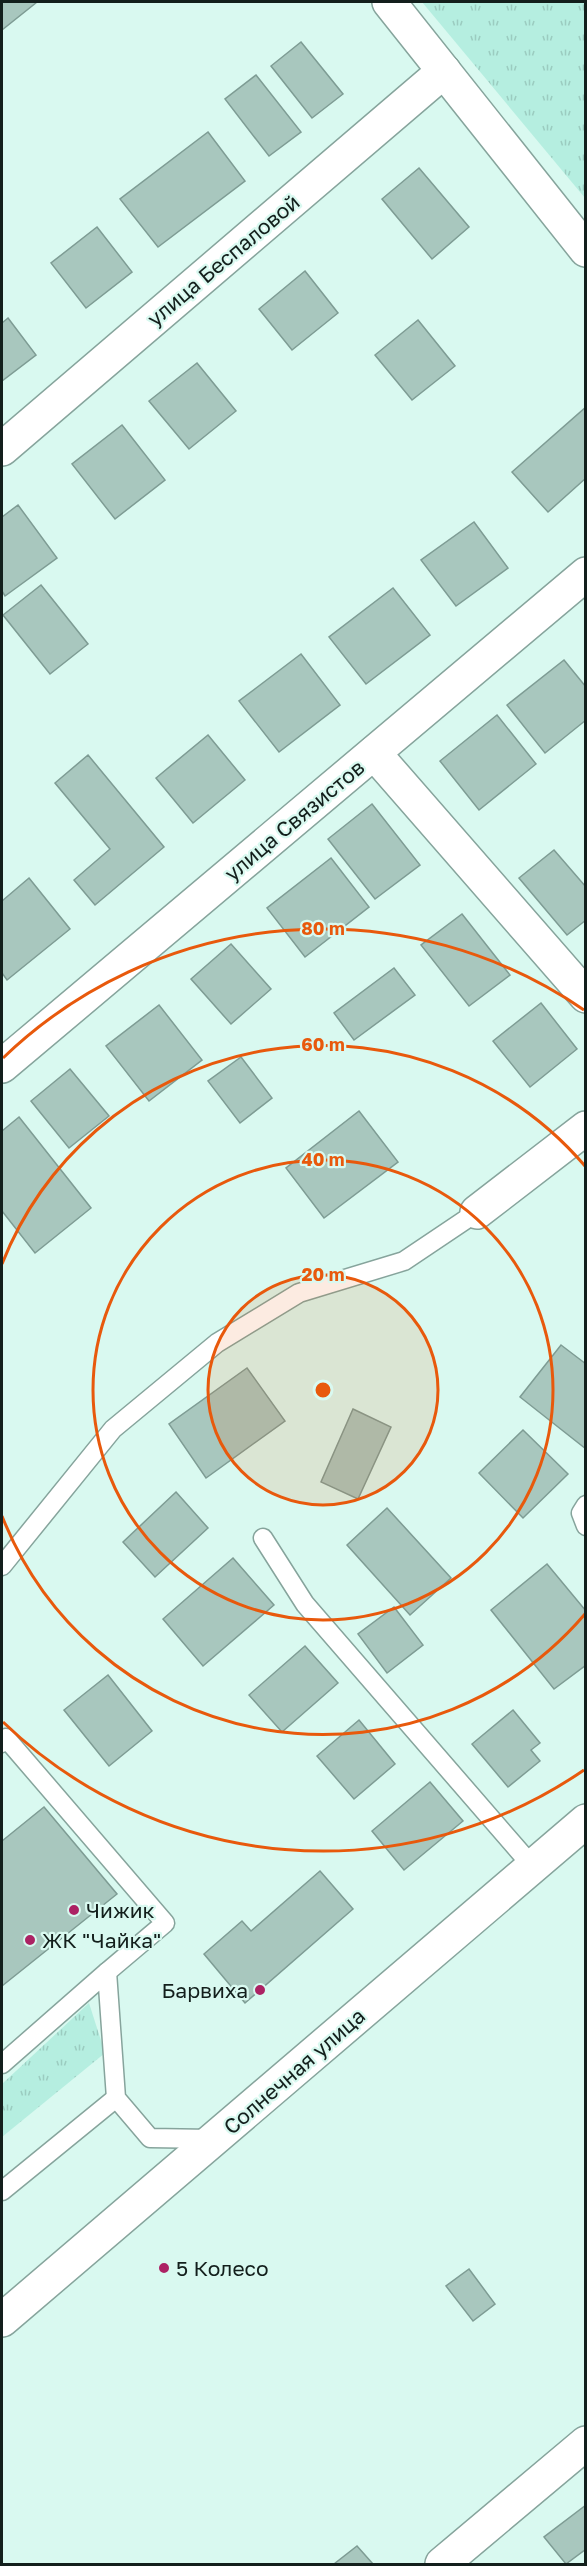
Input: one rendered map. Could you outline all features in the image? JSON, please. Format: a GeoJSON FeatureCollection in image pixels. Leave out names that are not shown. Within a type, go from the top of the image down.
{"type":"FeatureCollection","features":[{"type":"Feature","properties":{"kind":"street"},"geometry":{"type":"LineString","coordinates":[[389,2],[585,250]]}},
{"type":"Feature","properties":{"kind":"street","name":"улица Беспаловой"},"geometry":{"type":"LineString","coordinates":[[2,449],[444,71]]}},
{"type":"Feature","properties":{"kind":"street","name":"улица Связистов"},"geometry":{"type":"LineString","coordinates":[[2,1066],[585,574]]}},
{"type":"Feature","properties":{"kind":"street"},"geometry":{"type":"LineString","coordinates":[[375,753],[585,996]]}},
{"type":"Feature","properties":{"kind":"street"},"geometry":{"type":"LineString","coordinates":[[477,1212],[585,1128]]}},
{"type":"Feature","properties":{"kind":"street","name":"Солнечная улица"},"geometry":{"type":"LineString","coordinates":[[2,2320],[585,1821]]}},
{"type":"Feature","properties":{"kind":"street"},"geometry":{"type":"LineString","coordinates":[[442,2565],[585,2443]]}},
{"type":"Feature","properties":{"kind":"lane"},"geometry":{"type":"LineString","coordinates":[[2,1566],[113,1429],[217,1343],[299,1293],[404,1261],[477,1212]]}},
{"type":"Feature","properties":{"kind":"lane"},"geometry":{"type":"LineString","coordinates":[[585,1505],[581,1513],[585,1526]]}},
{"type":"Feature","properties":{"kind":"lane"},"geometry":{"type":"LineString","coordinates":[[263,1538],[305,1604],[533,1867]]}},
{"type":"Feature","properties":{"kind":"lane"},"geometry":{"type":"LineString","coordinates":[[2,1743],[6,1738],[165,1923],[2,2064]]}},
{"type":"Feature","properties":{"kind":"lane"},"geometry":{"type":"LineString","coordinates":[[107,1972],[116,2098],[150,2138],[214,2139]]}},
{"type":"Feature","properties":{"kind":"lane"},"geometry":{"type":"LineString","coordinates":[[2,2191],[116,2098]]}},
{"type":"Feature","properties":{"kind":"green space"},"geometry":{"type":"Polygon","coordinates":[[[422,2],[585,2],[585,198],[422,2]]]}},
{"type":"Feature","properties":{"kind":"green space"},"geometry":{"type":"Polygon","coordinates":[[[89,2003],[105,2053],[2,2137],[2,2084],[89,2003]]]}},
{"type":"Feature","properties":{"kind":"building"},"geometry":{"type":"Polygon","coordinates":[[[2,2],[37,2],[2,30],[2,2]]]}},
{"type":"Feature","properties":{"kind":"building"},"geometry":{"type":"Polygon","coordinates":[[[301,42],[343,94],[312,118],[271,66],[301,42]]]}},
{"type":"Feature","properties":{"kind":"building"},"geometry":{"type":"Polygon","coordinates":[[[256,75],[301,132],[269,156],[225,99],[256,75]]]}},
{"type":"Feature","properties":{"kind":"building"},"geometry":{"type":"Polygon","coordinates":[[[208,132],[245,181],[158,247],[120,199],[208,132]]]}},
{"type":"Feature","properties":{"kind":"building"},"geometry":{"type":"Polygon","coordinates":[[[419,168],[469,227],[432,259],[382,199],[419,168]]]}},
{"type":"Feature","properties":{"kind":"building"},"geometry":{"type":"Polygon","coordinates":[[[97,227],[132,272],[86,308],[51,263],[97,227]]]}},
{"type":"Feature","properties":{"kind":"building"},"geometry":{"type":"Polygon","coordinates":[[[305,271],[338,313],[292,350],[259,309],[305,271]]]}},
{"type":"Feature","properties":{"kind":"building"},"geometry":{"type":"Polygon","coordinates":[[[8,318],[36,355],[2,381],[2,323],[8,318]]]}},
{"type":"Feature","properties":{"kind":"building"},"geometry":{"type":"Polygon","coordinates":[[[418,320],[455,366],[412,400],[375,355],[418,320]]]}},
{"type":"Feature","properties":{"kind":"building"},"geometry":{"type":"Polygon","coordinates":[[[197,363],[236,411],[189,449],[149,401],[197,363]]]}},
{"type":"Feature","properties":{"kind":"building"},"geometry":{"type":"Polygon","coordinates":[[[586,407],[586,478],[548,512],[512,472],[586,407]]]}},
{"type":"Feature","properties":{"kind":"building"},"geometry":{"type":"Polygon","coordinates":[[[122,425],[165,480],[115,519],[72,464],[122,425]]]}},
{"type":"Feature","properties":{"kind":"building"},"geometry":{"type":"Polygon","coordinates":[[[18,505],[57,558],[5,596],[2,591],[2,517],[18,505]]]}},
{"type":"Feature","properties":{"kind":"building"},"geometry":{"type":"Polygon","coordinates":[[[474,522],[508,568],[456,606],[421,560],[474,522]]]}},
{"type":"Feature","properties":{"kind":"building"},"geometry":{"type":"Polygon","coordinates":[[[41,585],[88,644],[50,674],[3,615],[41,585]]]}},
{"type":"Feature","properties":{"kind":"building"},"geometry":{"type":"Polygon","coordinates":[[[393,588],[430,635],[366,684],[329,637],[393,588]]]}},
{"type":"Feature","properties":{"kind":"building"},"geometry":{"type":"Polygon","coordinates":[[[301,654],[340,705],[279,752],[239,701],[301,654]]]}},
{"type":"Feature","properties":{"kind":"building"},"geometry":{"type":"Polygon","coordinates":[[[564,660],[586,687],[586,720],[545,753],[507,705],[564,660]]]}},
{"type":"Feature","properties":{"kind":"building"},"geometry":{"type":"Polygon","coordinates":[[[497,715],[536,764],[479,810],[440,761],[497,715]]]}},
{"type":"Feature","properties":{"kind":"building"},"geometry":{"type":"Polygon","coordinates":[[[208,735],[245,780],[193,823],[156,778],[208,735]]]}},
{"type":"Feature","properties":{"kind":"building"},"geometry":{"type":"Polygon","coordinates":[[[88,755],[164,847],[95,905],[74,880],[110,849],[55,783],[88,755]]]}},
{"type":"Feature","properties":{"kind":"building"},"geometry":{"type":"Polygon","coordinates":[[[372,804],[420,865],[375,899],[328,839],[372,804]]]}},
{"type":"Feature","properties":{"kind":"building"},"geometry":{"type":"Polygon","coordinates":[[[554,850],[586,887],[586,920],[567,935],[519,878],[554,850]]]}},
{"type":"Feature","properties":{"kind":"building"},"geometry":{"type":"Polygon","coordinates":[[[331,858],[369,907],[305,957],[267,908],[331,858]]]}},
{"type":"Feature","properties":{"kind":"building"},"geometry":{"type":"Polygon","coordinates":[[[29,878],[70,929],[7,980],[2,973],[2,901],[29,878]]]}},
{"type":"Feature","properties":{"kind":"building"},"geometry":{"type":"Polygon","coordinates":[[[462,914],[510,975],[469,1006],[421,945],[462,914]]]}},
{"type":"Feature","properties":{"kind":"building"},"geometry":{"type":"Polygon","coordinates":[[[231,944],[271,989],[231,1024],[191,979],[231,944]]]}},
{"type":"Feature","properties":{"kind":"building"},"geometry":{"type":"Polygon","coordinates":[[[394,968],[415,995],[354,1040],[334,1013],[394,968]]]}},
{"type":"Feature","properties":{"kind":"building"},"geometry":{"type":"Polygon","coordinates":[[[541,1003],[577,1049],[530,1087],[493,1041],[541,1003]]]}},
{"type":"Feature","properties":{"kind":"building"},"geometry":{"type":"Polygon","coordinates":[[[159,1005],[202,1060],[149,1101],[106,1046],[159,1005]]]}},
{"type":"Feature","properties":{"kind":"building"},"geometry":{"type":"Polygon","coordinates":[[[241,1057],[272,1098],[240,1123],[208,1081],[241,1057]]]}},
{"type":"Feature","properties":{"kind":"building"},"geometry":{"type":"Polygon","coordinates":[[[70,1069],[109,1116],[69,1148],[31,1101],[70,1069]]]}},
{"type":"Feature","properties":{"kind":"building"},"geometry":{"type":"Polygon","coordinates":[[[359,1111],[398,1162],[324,1218],[286,1168],[359,1111]]]}},
{"type":"Feature","properties":{"kind":"building"},"geometry":{"type":"Polygon","coordinates":[[[19,1117],[91,1208],[35,1253],[2,1211],[2,1131],[19,1117]]]}},
{"type":"Feature","properties":{"kind":"building"},"geometry":{"type":"Polygon","coordinates":[[[561,1345],[586,1364],[586,1449],[520,1397],[561,1345]]]}},
{"type":"Feature","properties":{"kind":"building"},"geometry":{"type":"Polygon","coordinates":[[[247,1368],[285,1421],[206,1478],[169,1424],[247,1368]]]}},
{"type":"Feature","properties":{"kind":"building"},"geometry":{"type":"Polygon","coordinates":[[[353,1409],[391,1427],[358,1499],[321,1482],[353,1409]]]}},
{"type":"Feature","properties":{"kind":"building"},"geometry":{"type":"Polygon","coordinates":[[[523,1430],[568,1474],[523,1518],[479,1473],[523,1430]]]}},
{"type":"Feature","properties":{"kind":"building"},"geometry":{"type":"Polygon","coordinates":[[[176,1492],[208,1528],[155,1577],[123,1542],[176,1492]]]}},
{"type":"Feature","properties":{"kind":"building"},"geometry":{"type":"Polygon","coordinates":[[[387,1508],[451,1578],[410,1615],[347,1545],[387,1508]]]}},
{"type":"Feature","properties":{"kind":"building"},"geometry":{"type":"Polygon","coordinates":[[[233,1558],[274,1605],[203,1666],[163,1619],[233,1558]]]}},
{"type":"Feature","properties":{"kind":"building"},"geometry":{"type":"Polygon","coordinates":[[[547,1564],[586,1611],[586,1665],[554,1689],[491,1610],[547,1564]]]}},
{"type":"Feature","properties":{"kind":"building"},"geometry":{"type":"Polygon","coordinates":[[[394,1607],[423,1645],[387,1673],[358,1634],[394,1607]]]}},
{"type":"Feature","properties":{"kind":"building"},"geometry":{"type":"Polygon","coordinates":[[[305,1646],[338,1683],[282,1732],[249,1695],[305,1646]]]}},
{"type":"Feature","properties":{"kind":"building"},"geometry":{"type":"Polygon","coordinates":[[[108,1675],[152,1731],[109,1766],[64,1710],[108,1675]]]}},
{"type":"Feature","properties":{"kind":"building"},"geometry":{"type":"Polygon","coordinates":[[[513,1710],[540,1743],[531,1750],[540,1761],[508,1787],[472,1744],[513,1710]]]}},
{"type":"Feature","properties":{"kind":"building"},"geometry":{"type":"Polygon","coordinates":[[[359,1720],[395,1764],[354,1799],[317,1756],[359,1720]]]}},
{"type":"Feature","properties":{"kind":"building"},"geometry":{"type":"Polygon","coordinates":[[[430,1782],[463,1821],[404,1870],[372,1831],[430,1782]]]}},
{"type":"Feature","properties":{"kind":"building","name":"ЖК \"Чайка\""},"geometry":{"type":"Polygon","coordinates":[[[44,1807],[117,1894],[2,1986],[2,1841],[44,1807]]]}},
{"type":"Feature","properties":{"kind":"building"},"geometry":{"type":"Polygon","coordinates":[[[320,1871],[353,1909],[245,2003],[204,1954],[242,1921],[251,1931],[320,1871]]]}},
{"type":"Feature","properties":{"kind":"building"},"geometry":{"type":"Polygon","coordinates":[[[469,2269],[495,2304],[473,2321],[446,2286],[469,2269]]]}},
{"type":"Feature","properties":{"kind":"building"},"geometry":{"type":"Polygon","coordinates":[[[586,2505],[586,2549],[566,2564],[544,2537],[586,2505]]]}},
{"type":"Feature","properties":{"kind":"building"},"geometry":{"type":"Polygon","coordinates":[[[357,2546],[373,2564],[334,2564],[357,2546]]]}},
{"type":"Feature","properties":{"kind":"place","name":"Чижик"},"geometry":{"type":"Point","coordinates":[74,1910]}},
{"type":"Feature","properties":{"kind":"place","name":"ЖК \"Чайка\""},"geometry":{"type":"Point","coordinates":[30,1940]}},
{"type":"Feature","properties":{"kind":"place","name":"Барвиха"},"geometry":{"type":"Point","coordinates":[260,1990]}},
{"type":"Feature","properties":{"kind":"place","name":"5 Колесо"},"geometry":{"type":"Point","coordinates":[164,2268]}}]}
